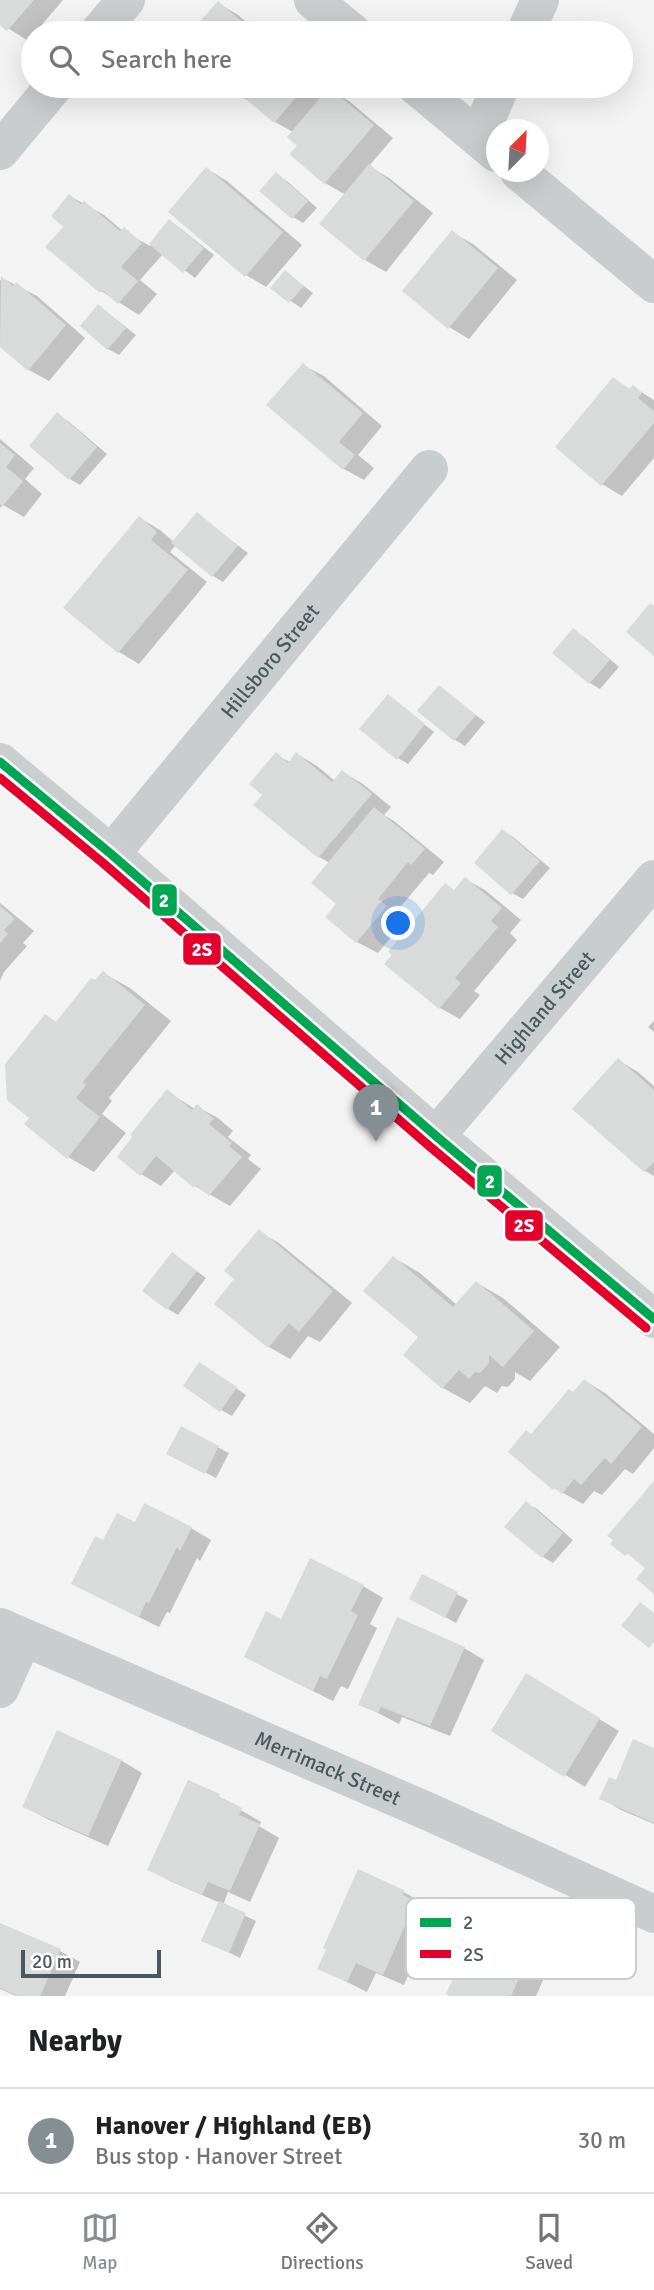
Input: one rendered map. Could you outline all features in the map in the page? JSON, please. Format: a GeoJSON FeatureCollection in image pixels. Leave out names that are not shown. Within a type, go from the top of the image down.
{"type":"FeatureCollection","features":[{"type":"Feature","properties":{"kind":"street"},"geometry":{"type":"LineString","coordinates":[[108,21],[126,0]]}},
{"type":"Feature","properties":{"kind":"street"},"geometry":{"type":"LineString","coordinates":[[313,0],[338,21]]}},
{"type":"Feature","properties":{"kind":"street"},"geometry":{"type":"LineString","coordinates":[[530,21],[540,0]]}},
{"type":"Feature","properties":{"kind":"street"},"geometry":{"type":"LineString","coordinates":[[0,151],[44,98]]}},
{"type":"Feature","properties":{"kind":"street"},"geometry":{"type":"LineString","coordinates":[[430,98],[486,144]]}},
{"type":"Feature","properties":{"kind":"street"},"geometry":{"type":"LineString","coordinates":[[493,119],[498,98]]}},
{"type":"Feature","properties":{"kind":"street"},"geometry":{"type":"LineString","coordinates":[[531,182],[654,284]]}},
{"type":"Feature","properties":{"kind":"street","name":"Hillsboro Street"},"geometry":{"type":"LineString","coordinates":[[111,855],[429,469]]}},
{"type":"Feature","properties":{"kind":"street"},"geometry":{"type":"LineString","coordinates":[[0,762],[654,1319]]}},
{"type":"Feature","properties":{"kind":"street","name":"Highland Street"},"geometry":{"type":"LineString","coordinates":[[436,1136],[654,879]]}},
{"type":"Feature","properties":{"kind":"street"},"geometry":{"type":"LineString","coordinates":[[0,1689],[12,1632]]}},
{"type":"Feature","properties":{"kind":"street","name":"Merrimack Street"},"geometry":{"type":"LineString","coordinates":[[12,1632],[427,1811],[619,1898]]}},
{"type":"Feature","properties":{"kind":"street","name":"Merrimack Street"},"geometry":{"type":"LineString","coordinates":[[636,1906],[654,1914]]}},
{"type":"Feature","properties":{"kind":"building"},"geometry":{"type":"Polygon","coordinates":[[[0,0],[34,0],[7,31],[0,25],[0,0]]]}},
{"type":"Feature","properties":{"kind":"building"},"geometry":{"type":"Polygon","coordinates":[[[218,1],[241,21],[200,21],[218,1]]]}},
{"type":"Feature","properties":{"kind":"building"},"geometry":{"type":"Polygon","coordinates":[[[245,98],[296,98],[274,123],[245,98]]]}},
{"type":"Feature","properties":{"kind":"building"},"geometry":{"type":"Polygon","coordinates":[[[320,98],[342,98],[374,125],[324,184],[289,154],[297,146],[287,137],[320,98]]]}},
{"type":"Feature","properties":{"kind":"building"},"geometry":{"type":"Polygon","coordinates":[[[369,164],[414,201],[364,261],[319,224],[369,164]]]}},
{"type":"Feature","properties":{"kind":"building"},"geometry":{"type":"Polygon","coordinates":[[[206,167],[283,232],[245,277],[168,212],[206,167]]]}},
{"type":"Feature","properties":{"kind":"building"},"geometry":{"type":"Polygon","coordinates":[[[276,172],[308,201],[292,219],[259,191],[276,172]]]}},
{"type":"Feature","properties":{"kind":"building"},"geometry":{"type":"Polygon","coordinates":[[[69,194],[81,204],[84,201],[120,231],[124,227],[142,243],[121,267],[138,281],[118,304],[102,290],[100,293],[45,247],[63,227],[51,216],[69,194]]]}},
{"type":"Feature","properties":{"kind":"building"},"geometry":{"type":"Polygon","coordinates":[[[169,219],[204,248],[183,273],[149,244],[169,219]]]}},
{"type":"Feature","properties":{"kind":"building"},"geometry":{"type":"Polygon","coordinates":[[[452,230],[498,268],[448,329],[402,291],[452,230]]]}},
{"type":"Feature","properties":{"kind":"building"},"geometry":{"type":"Polygon","coordinates":[[[285,270],[304,286],[289,303],[270,288],[285,270]]]}},
{"type":"Feature","properties":{"kind":"building"},"geometry":{"type":"Polygon","coordinates":[[[1,276],[13,286],[16,282],[66,325],[28,371],[0,347],[1,276]]]}},
{"type":"Feature","properties":{"kind":"building"},"geometry":{"type":"Polygon","coordinates":[[[98,304],[126,328],[107,350],[80,326],[98,304]]]}},
{"type":"Feature","properties":{"kind":"building"},"geometry":{"type":"Polygon","coordinates":[[[303,363],[363,413],[339,442],[355,455],[343,470],[266,405],[303,363]]]}},
{"type":"Feature","properties":{"kind":"building"},"geometry":{"type":"Polygon","coordinates":[[[613,377],[629,389],[633,385],[642,393],[638,398],[654,411],[654,423],[601,486],[555,447],[613,377]]]}},
{"type":"Feature","properties":{"kind":"building"},"geometry":{"type":"Polygon","coordinates":[[[57,412],[97,447],[69,480],[29,446],[57,412]]]}},
{"type":"Feature","properties":{"kind":"building"},"geometry":{"type":"Polygon","coordinates":[[[0,443],[15,455],[6,467],[23,481],[3,506],[0,504],[0,443]]]}},
{"type":"Feature","properties":{"kind":"building"},"geometry":{"type":"Polygon","coordinates":[[[197,512],[238,546],[212,577],[171,543],[197,512]]]}},
{"type":"Feature","properties":{"kind":"building"},"geometry":{"type":"Polygon","coordinates":[[[139,516],[157,532],[151,540],[188,570],[118,653],[63,608],[139,516]]]}},
{"type":"Feature","properties":{"kind":"building"},"geometry":{"type":"Polygon","coordinates":[[[650,603],[654,606],[654,656],[626,632],[650,603]]]}},
{"type":"Feature","properties":{"kind":"building"},"geometry":{"type":"Polygon","coordinates":[[[573,628],[610,660],[589,684],[552,653],[573,628]]]}},
{"type":"Feature","properties":{"kind":"building"},"geometry":{"type":"Polygon","coordinates":[[[439,685],[476,715],[454,741],[417,711],[439,685]]]}},
{"type":"Feature","properties":{"kind":"building"},"geometry":{"type":"Polygon","coordinates":[[[388,694],[425,724],[397,760],[359,729],[388,694]]]}},
{"type":"Feature","properties":{"kind":"building"},"geometry":{"type":"Polygon","coordinates":[[[276,752],[288,763],[296,752],[332,782],[342,770],[372,794],[318,858],[253,805],[262,795],[249,784],[276,752]]]}},
{"type":"Feature","properties":{"kind":"building"},"geometry":{"type":"Polygon","coordinates":[[[374,807],[425,849],[411,865],[408,862],[378,899],[387,906],[356,943],[325,917],[336,904],[311,883],[374,807]]]}},
{"type":"Feature","properties":{"kind":"building"},"geometry":{"type":"Polygon","coordinates":[[[502,829],[540,861],[511,895],[474,863],[502,829]]]}},
{"type":"Feature","properties":{"kind":"building"},"geometry":{"type":"Polygon","coordinates":[[[465,877],[502,908],[491,921],[498,927],[455,978],[461,983],[439,1009],[384,964],[392,955],[388,952],[445,883],[454,890],[465,877]]]}},
{"type":"Feature","properties":{"kind":"building"},"geometry":{"type":"Polygon","coordinates":[[[0,906],[15,919],[4,930],[8,934],[0,943],[0,906]]]}},
{"type":"Feature","properties":{"kind":"building"},"geometry":{"type":"Polygon","coordinates":[[[103,971],[145,1005],[83,1082],[86,1085],[76,1098],[100,1117],[67,1159],[24,1124],[29,1118],[7,1100],[5,1064],[45,1014],[56,1022],[91,978],[95,980],[103,971]]]}},
{"type":"Feature","properties":{"kind":"building"},"geometry":{"type":"Polygon","coordinates":[[[618,1058],[654,1090],[654,1162],[644,1172],[572,1109],[618,1058]]]}},
{"type":"Feature","properties":{"kind":"building"},"geometry":{"type":"Polygon","coordinates":[[[167,1089],[192,1110],[197,1104],[214,1119],[209,1124],[232,1143],[229,1146],[242,1157],[209,1196],[196,1185],[194,1188],[156,1156],[140,1176],[117,1157],[132,1137],[130,1135],[167,1089]]]}},
{"type":"Feature","properties":{"kind":"building"},"geometry":{"type":"Polygon","coordinates":[[[259,1229],[333,1291],[299,1332],[289,1323],[268,1348],[214,1304],[234,1279],[224,1271],[259,1229]]]}},
{"type":"Feature","properties":{"kind":"building"},"geometry":{"type":"Polygon","coordinates":[[[172,1252],[197,1271],[167,1310],[142,1291],[172,1252]]]}},
{"type":"Feature","properties":{"kind":"building"},"geometry":{"type":"Polygon","coordinates":[[[393,1256],[453,1307],[476,1281],[534,1331],[503,1367],[489,1355],[489,1363],[480,1373],[475,1372],[469,1379],[459,1370],[442,1389],[403,1355],[418,1337],[363,1291],[393,1256]]]}},
{"type":"Feature","properties":{"kind":"building"},"geometry":{"type":"Polygon","coordinates":[[[199,1362],[237,1387],[220,1412],[183,1386],[199,1362]]]}},
{"type":"Feature","properties":{"kind":"building"},"geometry":{"type":"Polygon","coordinates":[[[584,1379],[642,1427],[611,1464],[605,1458],[581,1485],[574,1479],[562,1494],[554,1488],[553,1490],[508,1452],[526,1430],[531,1434],[569,1389],[573,1392],[584,1379]]]}},
{"type":"Feature","properties":{"kind":"building"},"geometry":{"type":"Polygon","coordinates":[[[181,1426],[219,1446],[205,1474],[166,1454],[181,1426]]]}},
{"type":"Feature","properties":{"kind":"building"},"geometry":{"type":"Polygon","coordinates":[[[654,1481],[654,1594],[636,1579],[645,1568],[610,1544],[613,1540],[607,1536],[654,1481]]]}},
{"type":"Feature","properties":{"kind":"building"},"geometry":{"type":"Polygon","coordinates":[[[526,1501],[563,1533],[542,1558],[504,1527],[526,1501]]]}},
{"type":"Feature","properties":{"kind":"building"},"geometry":{"type":"Polygon","coordinates":[[[144,1503],[192,1527],[180,1551],[177,1547],[149,1603],[146,1602],[139,1617],[71,1584],[95,1536],[103,1540],[117,1513],[135,1522],[144,1503]]]}},
{"type":"Feature","properties":{"kind":"building"},"geometry":{"type":"Polygon","coordinates":[[[310,1558],[364,1585],[351,1611],[358,1615],[327,1679],[320,1676],[313,1691],[244,1657],[266,1611],[281,1619],[310,1558]]]}},
{"type":"Feature","properties":{"kind":"building"},"geometry":{"type":"Polygon","coordinates":[[[422,1574],[458,1592],[445,1618],[409,1599],[422,1574]]]}},
{"type":"Feature","properties":{"kind":"building"},"geometry":{"type":"Polygon","coordinates":[[[640,1602],[654,1613],[654,1642],[649,1648],[621,1626],[640,1602]]]}},
{"type":"Feature","properties":{"kind":"building"},"geometry":{"type":"Polygon","coordinates":[[[397,1617],[465,1647],[430,1726],[381,1707],[378,1713],[358,1705],[397,1617]]]}},
{"type":"Feature","properties":{"kind":"building"},"geometry":{"type":"Polygon","coordinates":[[[526,1673],[600,1718],[564,1777],[491,1731],[526,1673]]]}},
{"type":"Feature","properties":{"kind":"building"},"geometry":{"type":"Polygon","coordinates":[[[57,1730],[122,1760],[88,1836],[22,1807],[57,1730]]]}},
{"type":"Feature","properties":{"kind":"building"},"geometry":{"type":"Polygon","coordinates":[[[633,1739],[654,1748],[654,1823],[599,1799],[609,1777],[616,1780],[633,1739]]]}},
{"type":"Feature","properties":{"kind":"building"},"geometry":{"type":"Polygon","coordinates":[[[188,1780],[220,1794],[219,1797],[242,1808],[239,1815],[260,1824],[230,1891],[208,1882],[202,1895],[147,1870],[188,1780]]]}},
{"type":"Feature","properties":{"kind":"building"},"geometry":{"type":"Polygon","coordinates":[[[358,1869],[404,1890],[403,1895],[410,1898],[406,1898],[406,1923],[383,1975],[356,1963],[347,1982],[317,1969],[326,1950],[323,1948],[358,1869]]]}},
{"type":"Feature","properties":{"kind":"building"},"geometry":{"type":"Polygon","coordinates":[[[219,1901],[246,1913],[229,1953],[201,1941],[219,1901]]]}},
{"type":"Feature","properties":{"kind":"building"},"geometry":{"type":"Polygon","coordinates":[[[0,1923],[61,1949],[40,1996],[18,1996],[0,1988],[0,1923]]]}},
{"type":"Feature","properties":{"kind":"building"},"geometry":{"type":"Polygon","coordinates":[[[453,1979],[519,1979],[511,1996],[446,1994],[453,1979]]]}},
{"type":"Feature","properties":{"kind":"transit line","name":"2"},"geometry":{"type":"LineString","coordinates":[[0,762],[654,1319]]}},
{"type":"Feature","properties":{"kind":"transit line","name":"2S"},"geometry":{"type":"LineString","coordinates":[[0,778],[646,1328]]}},
{"type":"Feature","properties":{"kind":"place","name":"Hanover / Highland (EB)"},"geometry":{"type":"Point","coordinates":[376,1142]}}]}
